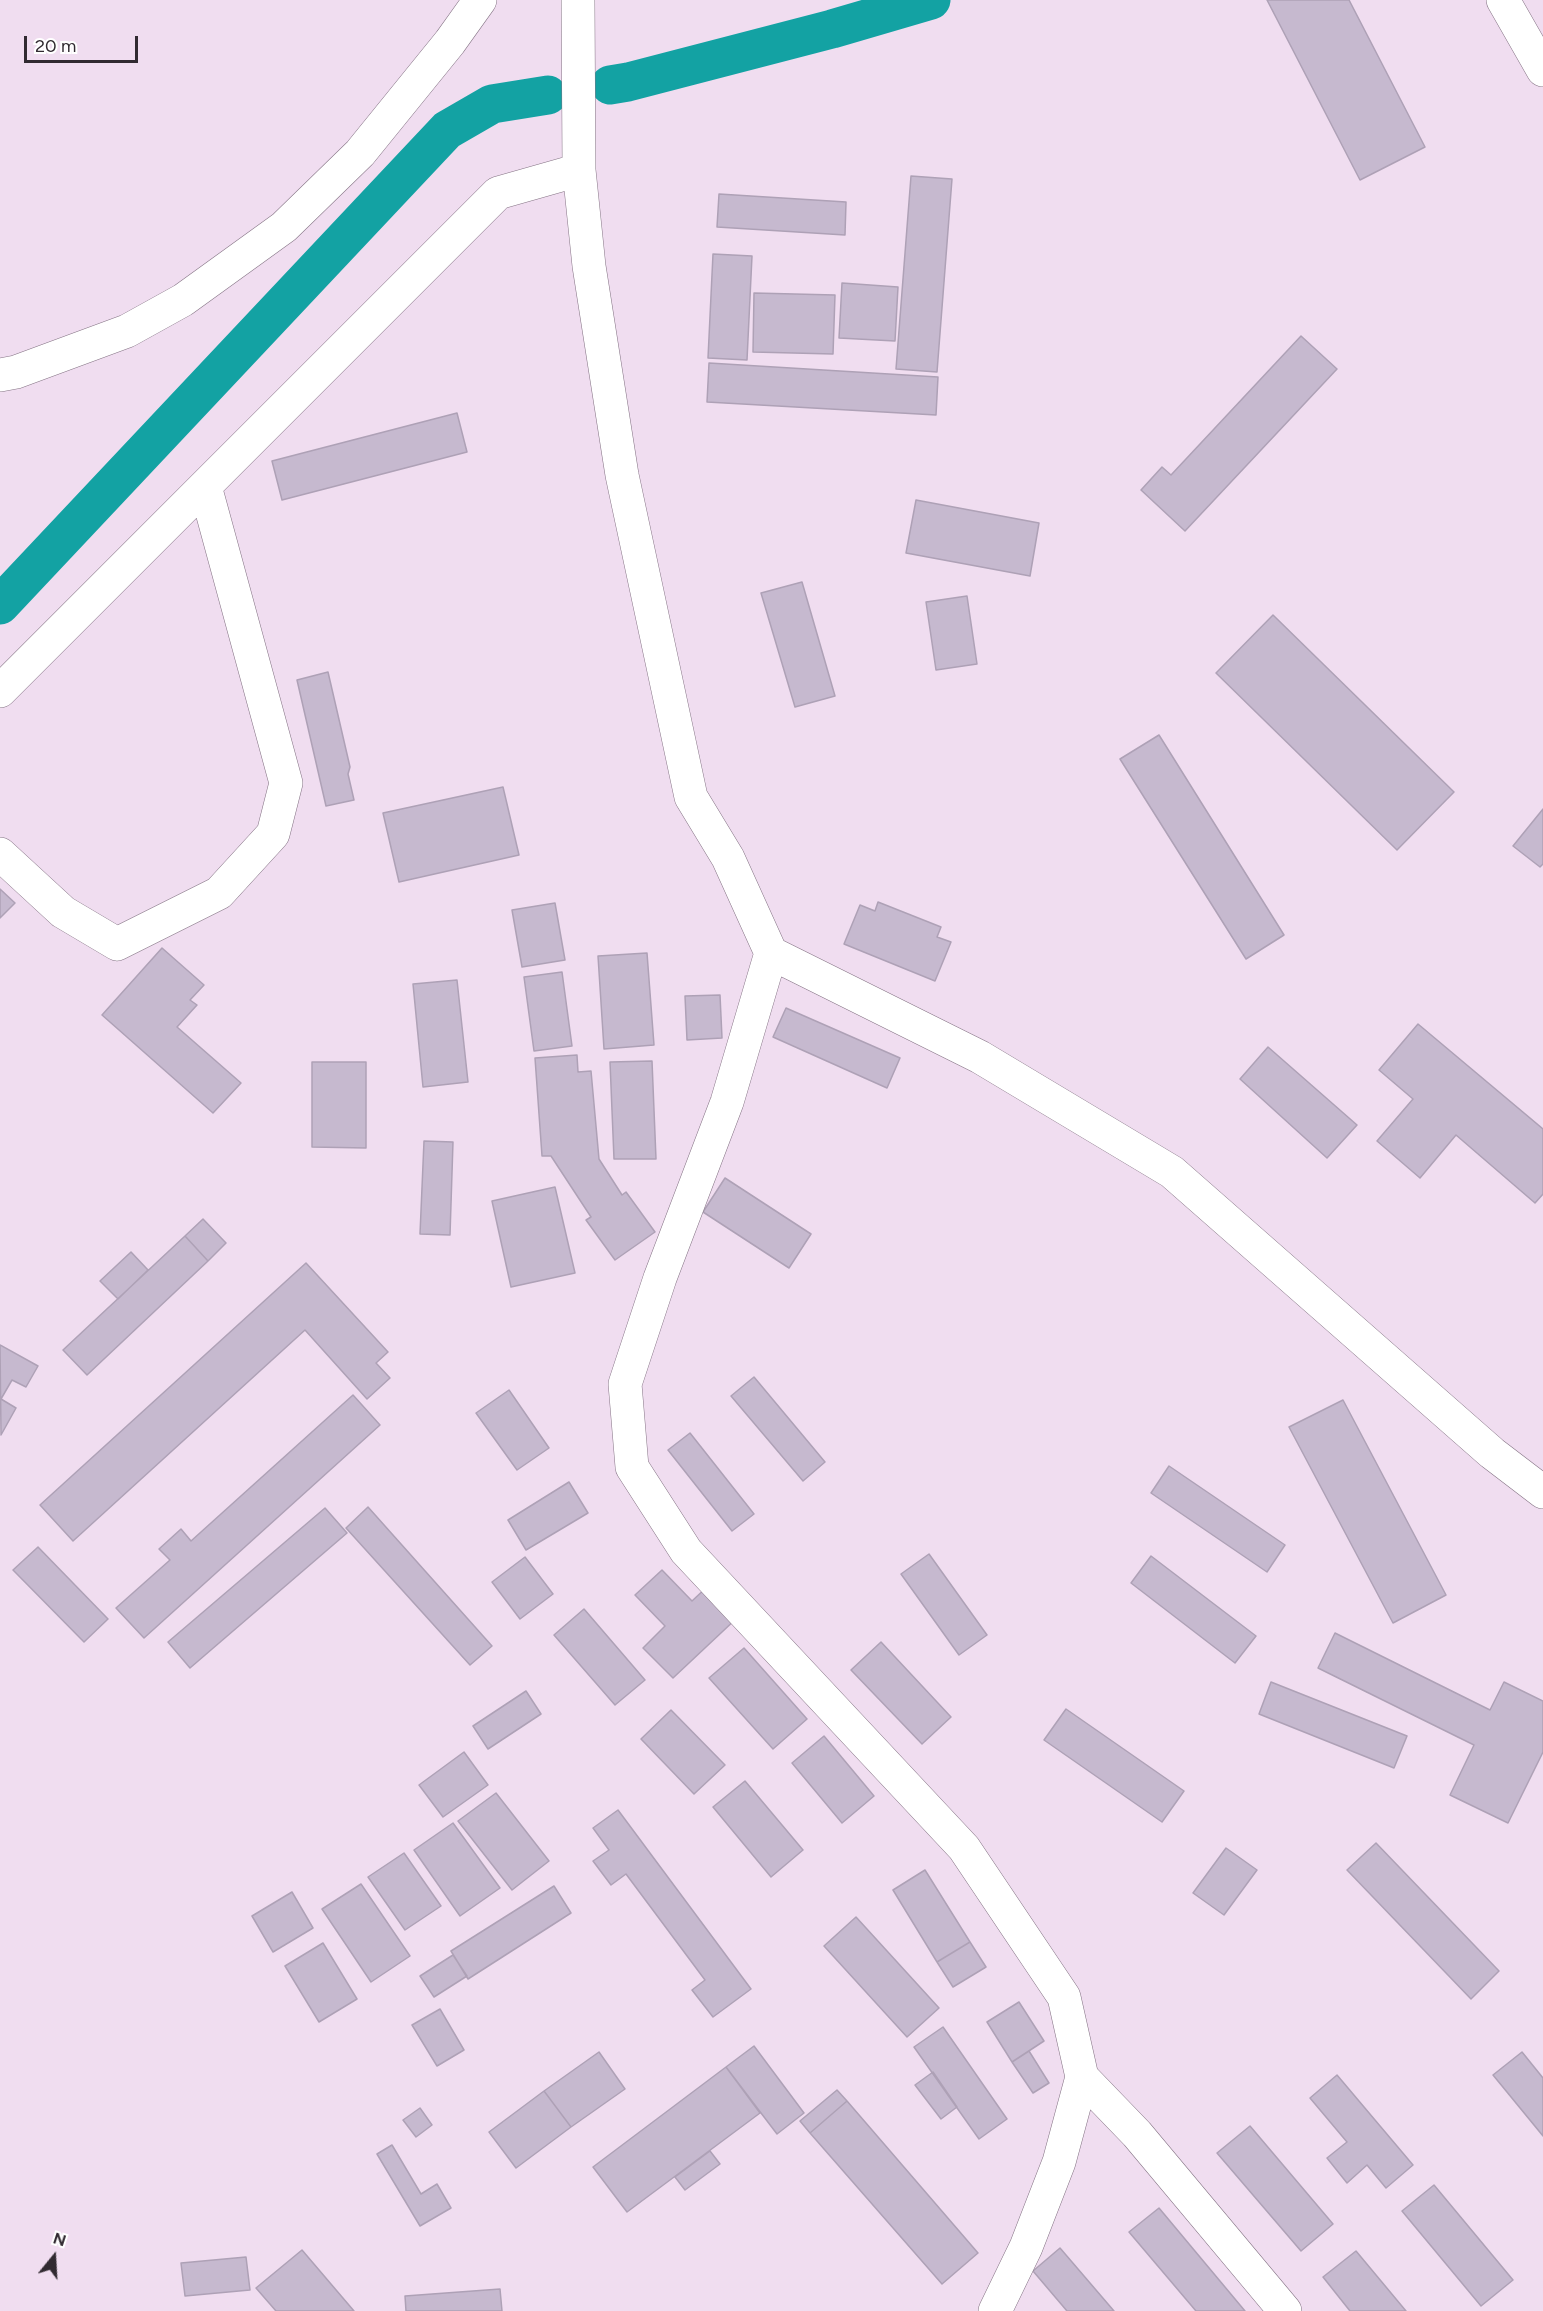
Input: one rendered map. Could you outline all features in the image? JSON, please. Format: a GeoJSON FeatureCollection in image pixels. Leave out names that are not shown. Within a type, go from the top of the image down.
{"type":"FeatureCollection","features":[{"type":"Feature","properties":{"kind":"street"},"geometry":{"type":"LineString","coordinates":[[0,375],[16,372],[127,331],[183,300],[284,227],[360,153],[450,42],[480,0]]}},
{"type":"Feature","properties":{"kind":"street"},"geometry":{"type":"LineString","coordinates":[[578,0],[579,170],[589,266],[622,475],[691,796],[728,858],[771,953],[980,1057],[1172,1172],[1492,1453],[1543,1492]]}},
{"type":"Feature","properties":{"kind":"street"},"geometry":{"type":"LineString","coordinates":[[1503,0],[1543,70]]}},
{"type":"Feature","properties":{"kind":"street"},"geometry":{"type":"LineString","coordinates":[[0,692],[498,193],[579,170]]}},
{"type":"Feature","properties":{"kind":"street"},"geometry":{"type":"LineString","coordinates":[[0,854],[63,912],[117,944],[219,893],[273,834],[286,783],[205,486]]}},
{"type":"Feature","properties":{"kind":"street"},"geometry":{"type":"LineString","coordinates":[[771,953],[727,1102],[660,1278],[625,1384],[632,1467],[686,1551],[964,1848],[1064,1997],[1082,2077],[1059,2162],[1026,2247],[995,2311]]}},
{"type":"Feature","properties":{"kind":"street"},"geometry":{"type":"LineString","coordinates":[[1082,2077],[1137,2134],[1285,2311]]}},
{"type":"Feature","properties":{"kind":"building"},"geometry":{"type":"Polygon","coordinates":[[[1267,0],[1349,0],[1425,147],[1360,180],[1267,0]]]}},
{"type":"Feature","properties":{"kind":"building"},"geometry":{"type":"Polygon","coordinates":[[[911,176],[952,179],[937,372],[896,369],[911,176]]]}},
{"type":"Feature","properties":{"kind":"building"},"geometry":{"type":"Polygon","coordinates":[[[719,194],[846,202],[845,235],[717,227],[719,194]]]}},
{"type":"Feature","properties":{"kind":"building"},"geometry":{"type":"Polygon","coordinates":[[[713,254],[752,256],[747,360],[708,358],[713,254]]]}},
{"type":"Feature","properties":{"kind":"building"},"geometry":{"type":"Polygon","coordinates":[[[842,283],[898,287],[895,341],[839,338],[842,283]]]}},
{"type":"Feature","properties":{"kind":"building"},"geometry":{"type":"Polygon","coordinates":[[[754,293],[835,295],[833,354],[753,352],[754,293]]]}},
{"type":"Feature","properties":{"kind":"building"},"geometry":{"type":"Polygon","coordinates":[[[1301,336],[1337,369],[1185,531],[1141,490],[1162,467],[1171,475],[1301,336]]]}},
{"type":"Feature","properties":{"kind":"building"},"geometry":{"type":"Polygon","coordinates":[[[709,363],[938,377],[936,415],[707,402],[709,363]]]}},
{"type":"Feature","properties":{"kind":"building"},"geometry":{"type":"Polygon","coordinates":[[[457,413],[467,452],[282,500],[272,461],[457,413]]]}},
{"type":"Feature","properties":{"kind":"building"},"geometry":{"type":"Polygon","coordinates":[[[916,500],[1039,523],[1030,576],[906,553],[916,500]]]}},
{"type":"Feature","properties":{"kind":"building"},"geometry":{"type":"Polygon","coordinates":[[[802,582],[835,696],[795,707],[761,593],[802,582]]]}},
{"type":"Feature","properties":{"kind":"building"},"geometry":{"type":"Polygon","coordinates":[[[967,596],[977,664],[936,670],[926,602],[967,596]]]}},
{"type":"Feature","properties":{"kind":"building"},"geometry":{"type":"Polygon","coordinates":[[[1273,615],[1454,792],[1397,850],[1216,673],[1273,615]]]}},
{"type":"Feature","properties":{"kind":"building"},"geometry":{"type":"Polygon","coordinates":[[[328,672],[350,767],[348,774],[354,800],[326,806],[297,680],[328,672]]]}},
{"type":"Feature","properties":{"kind":"building"},"geometry":{"type":"Polygon","coordinates":[[[1159,735],[1284,935],[1246,959],[1120,759],[1159,735]]]}},
{"type":"Feature","properties":{"kind":"building"},"geometry":{"type":"Polygon","coordinates":[[[503,787],[519,855],[399,882],[383,813],[503,787]]]}},
{"type":"Feature","properties":{"kind":"building"},"geometry":{"type":"Polygon","coordinates":[[[1543,809],[1543,864],[1540,867],[1513,846],[1543,809]]]}},
{"type":"Feature","properties":{"kind":"building"},"geometry":{"type":"Polygon","coordinates":[[[0,889],[15,903],[0,918],[0,889]]]}},
{"type":"Feature","properties":{"kind":"building"},"geometry":{"type":"Polygon","coordinates":[[[878,902],[941,927],[937,937],[951,942],[935,981],[844,944],[860,905],[875,911],[878,902]]]}},
{"type":"Feature","properties":{"kind":"building"},"geometry":{"type":"Polygon","coordinates":[[[555,903],[565,960],[522,967],[512,910],[555,903]]]}},
{"type":"Feature","properties":{"kind":"building"},"geometry":{"type":"Polygon","coordinates":[[[162,948],[204,985],[190,1000],[197,1005],[177,1027],[241,1083],[213,1113],[102,1015],[162,948]]]}},
{"type":"Feature","properties":{"kind":"building"},"geometry":{"type":"Polygon","coordinates":[[[647,953],[654,1045],[604,1049],[598,956],[647,953]]]}},
{"type":"Feature","properties":{"kind":"building"},"geometry":{"type":"Polygon","coordinates":[[[562,972],[572,1046],[534,1051],[524,977],[562,972]]]}},
{"type":"Feature","properties":{"kind":"building"},"geometry":{"type":"Polygon","coordinates":[[[457,980],[468,1082],[423,1087],[413,984],[457,980]]]}},
{"type":"Feature","properties":{"kind":"building"},"geometry":{"type":"Polygon","coordinates":[[[720,995],[722,1038],[687,1040],[685,996],[720,995]]]}},
{"type":"Feature","properties":{"kind":"building"},"geometry":{"type":"Polygon","coordinates":[[[786,1008],[900,1058],[887,1088],[773,1037],[786,1008]]]}},
{"type":"Feature","properties":{"kind":"building"},"geometry":{"type":"Polygon","coordinates":[[[1418,1024],[1543,1129],[1543,1194],[1535,1203],[1456,1135],[1420,1178],[1377,1141],[1413,1099],[1379,1070],[1418,1024]]]}},
{"type":"Feature","properties":{"kind":"building"},"geometry":{"type":"Polygon","coordinates":[[[1268,1047],[1357,1125],[1327,1158],[1240,1079],[1268,1047]]]}},
{"type":"Feature","properties":{"kind":"building"},"geometry":{"type":"Polygon","coordinates":[[[577,1055],[578,1072],[591,1071],[599,1159],[622,1195],[626,1192],[655,1232],[615,1260],[586,1220],[591,1217],[551,1156],[542,1156],[535,1058],[577,1055]]]}},
{"type":"Feature","properties":{"kind":"building"},"geometry":{"type":"Polygon","coordinates":[[[652,1061],[656,1159],[614,1159],[610,1062],[652,1061]]]}},
{"type":"Feature","properties":{"kind":"building"},"geometry":{"type":"Polygon","coordinates":[[[312,1062],[366,1062],[366,1148],[312,1147],[312,1062]]]}},
{"type":"Feature","properties":{"kind":"building"},"geometry":{"type":"Polygon","coordinates":[[[424,1141],[453,1142],[450,1235],[420,1234],[424,1141]]]}},
{"type":"Feature","properties":{"kind":"building"},"geometry":{"type":"Polygon","coordinates":[[[725,1178],[811,1234],[789,1268],[703,1212],[725,1178]]]}},
{"type":"Feature","properties":{"kind":"building"},"geometry":{"type":"Polygon","coordinates":[[[555,1187],[575,1273],[511,1287],[492,1201],[555,1187]]]}},
{"type":"Feature","properties":{"kind":"building"},"geometry":{"type":"Polygon","coordinates":[[[203,1219],[226,1243],[208,1261],[185,1236],[203,1219]]]}},
{"type":"Feature","properties":{"kind":"building"},"geometry":{"type":"Polygon","coordinates":[[[185,1236],[208,1261],[87,1375],[63,1350],[185,1236]]]}},
{"type":"Feature","properties":{"kind":"building"},"geometry":{"type":"Polygon","coordinates":[[[131,1252],[148,1270],[118,1299],[100,1281],[131,1252]]]}},
{"type":"Feature","properties":{"kind":"building"},"geometry":{"type":"Polygon","coordinates":[[[306,1263],[388,1352],[376,1363],[390,1378],[367,1399],[305,1330],[73,1541],[40,1505],[306,1263]]]}},
{"type":"Feature","properties":{"kind":"building"},"geometry":{"type":"Polygon","coordinates":[[[0,1345],[38,1366],[26,1387],[12,1380],[1,1399],[16,1408],[1,1435],[0,1345]]]}},
{"type":"Feature","properties":{"kind":"building"},"geometry":{"type":"Polygon","coordinates":[[[754,1377],[825,1462],[803,1481],[731,1396],[754,1377]]]}},
{"type":"Feature","properties":{"kind":"building"},"geometry":{"type":"Polygon","coordinates":[[[509,1390],[549,1448],[517,1470],[476,1413],[509,1390]]]}},
{"type":"Feature","properties":{"kind":"building"},"geometry":{"type":"Polygon","coordinates":[[[353,1395],[380,1425],[144,1638],[116,1608],[170,1560],[159,1549],[181,1529],[191,1541],[353,1395]]]}},
{"type":"Feature","properties":{"kind":"building"},"geometry":{"type":"Polygon","coordinates":[[[1343,1400],[1446,1595],[1393,1623],[1289,1427],[1343,1400]]]}},
{"type":"Feature","properties":{"kind":"building"},"geometry":{"type":"Polygon","coordinates":[[[690,1433],[754,1514],[732,1531],[668,1450],[690,1433]]]}},
{"type":"Feature","properties":{"kind":"building"},"geometry":{"type":"Polygon","coordinates":[[[1169,1466],[1285,1545],[1267,1572],[1151,1493],[1169,1466]]]}},
{"type":"Feature","properties":{"kind":"building"},"geometry":{"type":"Polygon","coordinates":[[[569,1482],[588,1513],[526,1550],[508,1520],[569,1482]]]}},
{"type":"Feature","properties":{"kind":"building"},"geometry":{"type":"Polygon","coordinates":[[[368,1507],[492,1646],[470,1665],[346,1528],[368,1507]]]}},
{"type":"Feature","properties":{"kind":"building"},"geometry":{"type":"Polygon","coordinates":[[[325,1508],[347,1533],[190,1668],[168,1642],[325,1508]]]}},
{"type":"Feature","properties":{"kind":"building"},"geometry":{"type":"Polygon","coordinates":[[[38,1547],[108,1619],[84,1642],[13,1570],[38,1547]]]}},
{"type":"Feature","properties":{"kind":"building"},"geometry":{"type":"Polygon","coordinates":[[[929,1554],[987,1635],[959,1655],[901,1574],[929,1554]]]}},
{"type":"Feature","properties":{"kind":"building"},"geometry":{"type":"Polygon","coordinates":[[[1151,1556],[1256,1636],[1235,1663],[1131,1583],[1151,1556]]]}},
{"type":"Feature","properties":{"kind":"building"},"geometry":{"type":"Polygon","coordinates":[[[525,1557],[553,1594],[520,1619],[492,1582],[525,1557]]]}},
{"type":"Feature","properties":{"kind":"building"},"geometry":{"type":"Polygon","coordinates":[[[662,1570],[692,1601],[708,1586],[738,1617],[673,1678],[643,1648],[665,1626],[635,1595],[662,1570]]]}},
{"type":"Feature","properties":{"kind":"building"},"geometry":{"type":"Polygon","coordinates":[[[584,1609],[645,1680],[615,1705],[554,1635],[584,1609]]]}},
{"type":"Feature","properties":{"kind":"building"},"geometry":{"type":"Polygon","coordinates":[[[1335,1633],[1490,1710],[1504,1682],[1543,1701],[1543,1752],[1508,1823],[1450,1795],[1474,1745],[1318,1668],[1335,1633]]]}},
{"type":"Feature","properties":{"kind":"building"},"geometry":{"type":"Polygon","coordinates":[[[881,1642],[951,1717],[922,1744],[851,1670],[881,1642]]]}},
{"type":"Feature","properties":{"kind":"building"},"geometry":{"type":"Polygon","coordinates":[[[744,1648],[807,1719],[773,1749],[709,1678],[744,1648]]]}},
{"type":"Feature","properties":{"kind":"building"},"geometry":{"type":"Polygon","coordinates":[[[1271,1682],[1407,1736],[1394,1768],[1259,1714],[1271,1682]]]}},
{"type":"Feature","properties":{"kind":"building"},"geometry":{"type":"Polygon","coordinates":[[[526,1691],[541,1714],[488,1749],[473,1726],[526,1691]]]}},
{"type":"Feature","properties":{"kind":"building"},"geometry":{"type":"Polygon","coordinates":[[[1066,1709],[1184,1791],[1162,1822],[1044,1740],[1066,1709]]]}},
{"type":"Feature","properties":{"kind":"building"},"geometry":{"type":"Polygon","coordinates":[[[671,1710],[725,1765],[694,1794],[641,1739],[671,1710]]]}},
{"type":"Feature","properties":{"kind":"building"},"geometry":{"type":"Polygon","coordinates":[[[824,1736],[874,1796],[842,1823],[792,1763],[824,1736]]]}},
{"type":"Feature","properties":{"kind":"building"},"geometry":{"type":"Polygon","coordinates":[[[464,1752],[488,1785],[443,1817],[419,1785],[464,1752]]]}},
{"type":"Feature","properties":{"kind":"building"},"geometry":{"type":"Polygon","coordinates":[[[745,1781],[803,1850],[771,1877],[713,1807],[745,1781]]]}},
{"type":"Feature","properties":{"kind":"building"},"geometry":{"type":"Polygon","coordinates":[[[496,1793],[549,1861],[512,1890],[458,1821],[496,1793]]]}},
{"type":"Feature","properties":{"kind":"building"},"geometry":{"type":"Polygon","coordinates":[[[618,1810],[751,1989],[713,2017],[692,1990],[705,1980],[626,1874],[611,1885],[593,1861],[609,1850],[593,1828],[618,1810]]]}},
{"type":"Feature","properties":{"kind":"building"},"geometry":{"type":"Polygon","coordinates":[[[453,1823],[500,1888],[460,1916],[414,1850],[453,1823]]]}},
{"type":"Feature","properties":{"kind":"building"},"geometry":{"type":"Polygon","coordinates":[[[1376,1843],[1499,1971],[1471,1999],[1347,1870],[1376,1843]]]}},
{"type":"Feature","properties":{"kind":"building"},"geometry":{"type":"Polygon","coordinates":[[[1226,1848],[1257,1870],[1224,1915],[1193,1893],[1226,1848]]]}},
{"type":"Feature","properties":{"kind":"building"},"geometry":{"type":"Polygon","coordinates":[[[404,1853],[441,1906],[405,1930],[368,1877],[404,1853]]]}},
{"type":"Feature","properties":{"kind":"building"},"geometry":{"type":"Polygon","coordinates":[[[925,1870],[970,1942],[937,1962],[893,1890],[925,1870]]]}},
{"type":"Feature","properties":{"kind":"building"},"geometry":{"type":"Polygon","coordinates":[[[361,1884],[410,1956],[371,1982],[322,1909],[361,1884]]]}},
{"type":"Feature","properties":{"kind":"building"},"geometry":{"type":"Polygon","coordinates":[[[554,1886],[571,1913],[468,1979],[451,1951],[554,1886]]]}},
{"type":"Feature","properties":{"kind":"building"},"geometry":{"type":"Polygon","coordinates":[[[292,1892],[313,1928],[273,1952],[252,1916],[292,1892]]]}},
{"type":"Feature","properties":{"kind":"building"},"geometry":{"type":"Polygon","coordinates":[[[856,1917],[939,2008],[907,2037],[824,1946],[856,1917]]]}},
{"type":"Feature","properties":{"kind":"building"},"geometry":{"type":"Polygon","coordinates":[[[970,1942],[986,1967],[953,1987],[937,1962],[970,1942]]]}},
{"type":"Feature","properties":{"kind":"building"},"geometry":{"type":"Polygon","coordinates":[[[323,1943],[357,1999],[319,2022],[285,1966],[323,1943]]]}},
{"type":"Feature","properties":{"kind":"building"},"geometry":{"type":"Polygon","coordinates":[[[453,1955],[467,1976],[434,1997],[420,1976],[453,1955]]]}},
{"type":"Feature","properties":{"kind":"building"},"geometry":{"type":"Polygon","coordinates":[[[1019,2002],[1044,2041],[1012,2062],[987,2022],[1019,2002]]]}},
{"type":"Feature","properties":{"kind":"building"},"geometry":{"type":"Polygon","coordinates":[[[440,2009],[464,2050],[437,2066],[412,2025],[440,2009]]]}},
{"type":"Feature","properties":{"kind":"building"},"geometry":{"type":"Polygon","coordinates":[[[943,2027],[1007,2119],[979,2139],[914,2047],[943,2027]]]}},
{"type":"Feature","properties":{"kind":"building"},"geometry":{"type":"Polygon","coordinates":[[[754,2046],[804,2113],[777,2134],[726,2067],[754,2046]]]}},
{"type":"Feature","properties":{"kind":"building"},"geometry":{"type":"Polygon","coordinates":[[[1029,2051],[1049,2083],[1033,2093],[1012,2062],[1029,2051]]]}},
{"type":"Feature","properties":{"kind":"building"},"geometry":{"type":"Polygon","coordinates":[[[599,2052],[625,2089],[571,2127],[544,2091],[599,2052]]]}},
{"type":"Feature","properties":{"kind":"building"},"geometry":{"type":"Polygon","coordinates":[[[1522,2052],[1543,2078],[1543,2136],[1493,2075],[1522,2052]]]}},
{"type":"Feature","properties":{"kind":"building"},"geometry":{"type":"Polygon","coordinates":[[[726,2067],[760,2113],[627,2212],[593,2167],[726,2067]]]}},
{"type":"Feature","properties":{"kind":"building"},"geometry":{"type":"Polygon","coordinates":[[[933,2072],[957,2107],[941,2119],[915,2085],[933,2072]]]}},
{"type":"Feature","properties":{"kind":"building"},"geometry":{"type":"Polygon","coordinates":[[[1337,2075],[1413,2165],[1386,2188],[1367,2165],[1347,2183],[1327,2158],[1347,2142],[1310,2098],[1337,2075]]]}},
{"type":"Feature","properties":{"kind":"building"},"geometry":{"type":"Polygon","coordinates":[[[837,2090],[847,2101],[810,2133],[800,2121],[837,2090]]]}},
{"type":"Feature","properties":{"kind":"building"},"geometry":{"type":"Polygon","coordinates":[[[544,2091],[571,2127],[516,2168],[489,2132],[544,2091]]]}},
{"type":"Feature","properties":{"kind":"building"},"geometry":{"type":"Polygon","coordinates":[[[847,2101],[978,2253],[942,2284],[810,2133],[847,2101]]]}},
{"type":"Feature","properties":{"kind":"building"},"geometry":{"type":"Polygon","coordinates":[[[420,2108],[432,2125],[416,2137],[403,2120],[420,2108]]]}},
{"type":"Feature","properties":{"kind":"building"},"geometry":{"type":"Polygon","coordinates":[[[1250,2126],[1333,2224],[1301,2251],[1217,2153],[1250,2126]]]}},
{"type":"Feature","properties":{"kind":"building"},"geometry":{"type":"Polygon","coordinates":[[[392,2145],[421,2194],[437,2184],[451,2208],[420,2226],[377,2154],[392,2145]]]}},
{"type":"Feature","properties":{"kind":"building"},"geometry":{"type":"Polygon","coordinates":[[[710,2151],[720,2164],[685,2190],[675,2177],[710,2151]]]}},
{"type":"Feature","properties":{"kind":"building"},"geometry":{"type":"Polygon","coordinates":[[[1434,2185],[1513,2280],[1481,2306],[1402,2211],[1434,2185]]]}},
{"type":"Feature","properties":{"kind":"building"},"geometry":{"type":"Polygon","coordinates":[[[1159,2208],[1245,2311],[1196,2311],[1129,2232],[1159,2208]]]}},
{"type":"Feature","properties":{"kind":"building"},"geometry":{"type":"Polygon","coordinates":[[[1060,2248],[1114,2311],[1067,2311],[1033,2271],[1060,2248]]]}},
{"type":"Feature","properties":{"kind":"building"},"geometry":{"type":"Polygon","coordinates":[[[302,2250],[354,2311],[276,2311],[256,2288],[302,2250]]]}},
{"type":"Feature","properties":{"kind":"building"},"geometry":{"type":"Polygon","coordinates":[[[1356,2251],[1406,2311],[1350,2311],[1323,2277],[1356,2251]]]}},
{"type":"Feature","properties":{"kind":"building"},"geometry":{"type":"Polygon","coordinates":[[[246,2257],[250,2290],[185,2296],[181,2263],[246,2257]]]}},
{"type":"Feature","properties":{"kind":"building"},"geometry":{"type":"Polygon","coordinates":[[[500,2289],[502,2311],[406,2311],[405,2296],[500,2289]]]}},
{"type":"Feature","properties":{"kind":"waterway"},"geometry":{"type":"LineString","coordinates":[[610,85],[832,29],[931,0]]}},
{"type":"Feature","properties":{"kind":"waterway"},"geometry":{"type":"LineString","coordinates":[[0,605],[447,130],[492,104],[548,95]]}}]}
